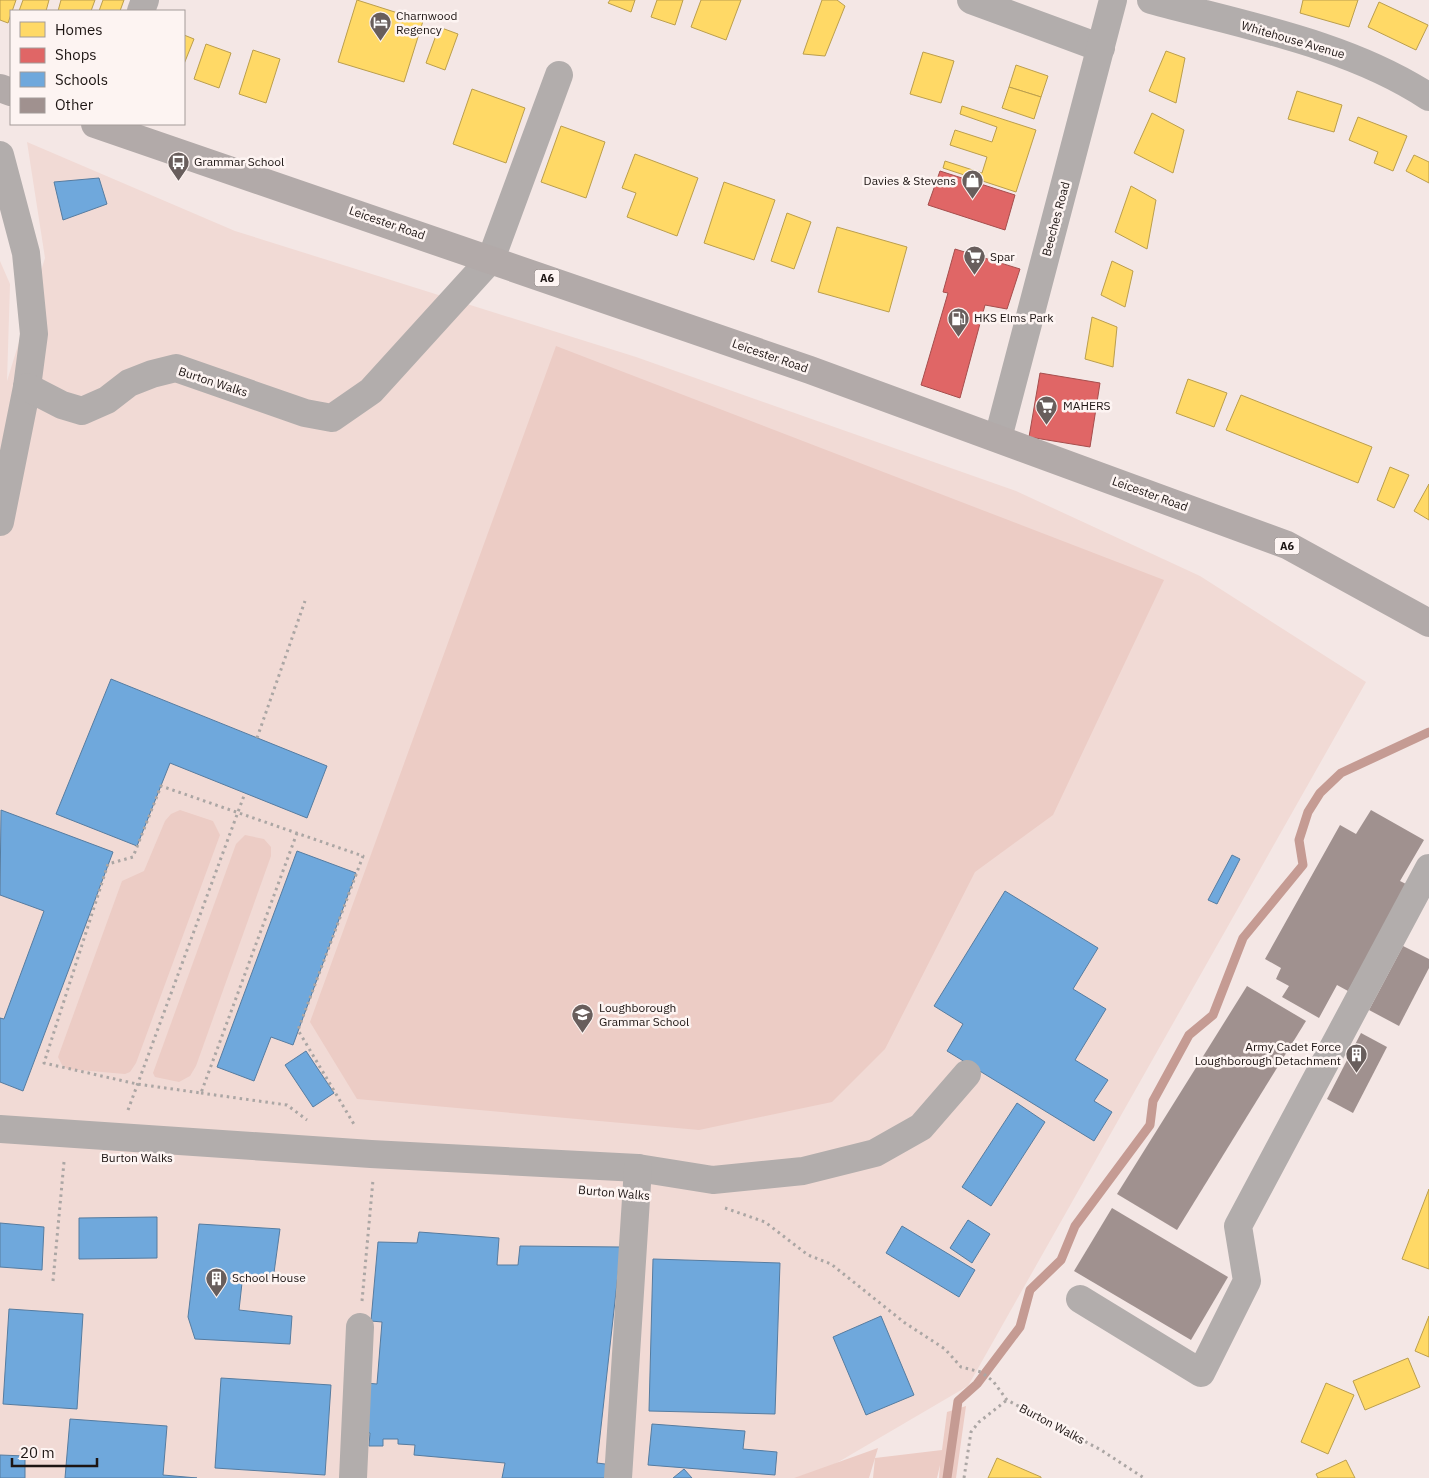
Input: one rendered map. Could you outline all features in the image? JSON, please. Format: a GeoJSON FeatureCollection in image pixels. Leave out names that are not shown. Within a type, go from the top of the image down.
{"type":"FeatureCollection","features":[{"type":"Feature","properties":{"kind":"highway","name":"Leicester Road"},"geometry":{"type":"LineString","coordinates":[[101,125],[491,259],[998,438],[1286,545],[1429,623]]}},
{"type":"Feature","properties":{"kind":"street"},"geometry":{"type":"LineString","coordinates":[[971,0],[1101,48]]}},
{"type":"Feature","properties":{"kind":"street","name":"Beeches Road"},"geometry":{"type":"LineString","coordinates":[[998,438],[1113,0]]}},
{"type":"Feature","properties":{"kind":"street","name":"Whitehouse Avenue"},"geometry":{"type":"LineString","coordinates":[[1151,0],[1335,50],[1381,69],[1429,97]]}},
{"type":"Feature","properties":{"kind":"street"},"geometry":{"type":"LineString","coordinates":[[491,259],[558,75]]}},
{"type":"Feature","properties":{"kind":"street"},"geometry":{"type":"LineString","coordinates":[[0,155],[26,252],[32,291],[34,334],[27,388],[0,522]]}},
{"type":"Feature","properties":{"kind":"street","name":"Burton Walks"},"geometry":{"type":"LineString","coordinates":[[27,388],[62,405],[82,411],[107,400],[130,383],[152,374],[176,368],[305,414],[332,418],[372,391],[491,259]]}},
{"type":"Feature","properties":{"kind":"street"},"geometry":{"type":"LineString","coordinates":[[1080,1299],[1201,1372],[1247,1281],[1238,1226],[1429,868]]}},
{"type":"Feature","properties":{"kind":"street"},"geometry":{"type":"LineString","coordinates":[[0,1129],[371,1154],[638,1168],[713,1180],[803,1170],[875,1153],[921,1127],[967,1074]]}},
{"type":"Feature","properties":{"kind":"street"},"geometry":{"type":"LineString","coordinates":[[618,1478],[638,1168]]}},
{"type":"Feature","properties":{"kind":"street"},"geometry":{"type":"LineString","coordinates":[[353,1478],[360,1327]]}},
{"type":"Feature","properties":{"kind":"path"},"geometry":{"type":"LineString","coordinates":[[257,738],[305,601]]}},
{"type":"Feature","properties":{"kind":"path"},"geometry":{"type":"LineString","coordinates":[[308,1121],[287,1104],[137,1084],[44,1063],[108,864],[133,856],[161,786],[363,856],[298,1030],[357,1129],[348,1130]]}},
{"type":"Feature","properties":{"kind":"path"},"geometry":{"type":"LineString","coordinates":[[119,1136],[245,793]]}},
{"type":"Feature","properties":{"kind":"path"},"geometry":{"type":"LineString","coordinates":[[201,1094],[297,833]]}},
{"type":"Feature","properties":{"kind":"path"},"geometry":{"type":"LineString","coordinates":[[53,1281],[65,1156]]}},
{"type":"Feature","properties":{"kind":"path"},"geometry":{"type":"LineString","coordinates":[[360,1327],[374,1174]]}},
{"type":"Feature","properties":{"kind":"path","name":"Burton Walks"},"geometry":{"type":"LineString","coordinates":[[722,1208],[765,1222],[808,1255],[831,1264],[904,1323],[944,1349],[961,1367],[981,1372],[993,1381],[1007,1400],[1101,1450],[1144,1478]]}},
{"type":"Feature","properties":{"kind":"path"},"geometry":{"type":"LineString","coordinates":[[964,1478],[971,1432],[979,1422],[1007,1400]]}},
{"type":"Feature","properties":{"kind":"shaded area","name":"Loughborough Grammar School"},"geometry":{"type":"Polygon","coordinates":[[[27,142],[235,231],[636,357],[1016,491],[1200,576],[1366,682],[968,1386],[811,1478],[0,1478],[0,261],[10,284],[7,381],[45,258],[27,142]]]}},
{"type":"Feature","properties":{"kind":"shaded area"},"geometry":{"type":"Polygon","coordinates":[[[556,346],[1164,580],[1053,815],[975,872],[885,1049],[832,1102],[699,1130],[357,1099],[310,1022],[556,346]]]}},
{"type":"Feature","properties":{"kind":"shaded area"},"geometry":{"type":"Polygon","coordinates":[[[180,810],[213,821],[220,835],[136,1063],[130,1072],[125,1074],[68,1069],[62,1065],[58,1057],[122,881],[144,871],[165,821],[171,814],[180,810]]]}},
{"type":"Feature","properties":{"kind":"shaded area"},"geometry":{"type":"Polygon","coordinates":[[[245,835],[264,839],[271,847],[271,856],[196,1066],[190,1076],[179,1082],[155,1077],[153,1073],[236,844],[245,835]]]}},
{"type":"Feature","properties":{"kind":"shaded area"},"geometry":{"type":"Polygon","coordinates":[[[966,1406],[956,1478],[939,1478],[940,1465],[937,1478],[873,1478],[875,1458],[942,1450],[947,1412],[966,1406]]]}},
{"type":"Feature","properties":{"kind":"shaded area"},"geometry":{"type":"Polygon","coordinates":[[[878,1448],[869,1478],[794,1478],[878,1448]]]}},
{"type":"Feature","properties":{"kind":"building: Homes"},"geometry":{"type":"Polygon","coordinates":[[[0,0],[16,0],[13,10],[10,10],[8,23],[0,20],[0,0]]]}},
{"type":"Feature","properties":{"kind":"building: Homes"},"geometry":{"type":"Polygon","coordinates":[[[23,0],[49,0],[46,10],[19,10],[23,0]]]}},
{"type":"Feature","properties":{"kind":"building: Homes"},"geometry":{"type":"Polygon","coordinates":[[[61,0],[95,0],[91,10],[58,10],[61,0]]]}},
{"type":"Feature","properties":{"kind":"building: Homes"},"geometry":{"type":"Polygon","coordinates":[[[103,0],[124,0],[120,10],[99,10],[103,0]]]}},
{"type":"Feature","properties":{"kind":"building: Homes"},"geometry":{"type":"Polygon","coordinates":[[[357,0],[423,21],[404,82],[338,62],[357,0]]]}},
{"type":"Feature","properties":{"kind":"building: Homes"},"geometry":{"type":"Polygon","coordinates":[[[610,0],[635,0],[631,12],[608,3],[610,0]]]}},
{"type":"Feature","properties":{"kind":"building: Homes"},"geometry":{"type":"Polygon","coordinates":[[[657,0],[683,0],[675,25],[651,17],[657,0]]]}},
{"type":"Feature","properties":{"kind":"building: Homes"},"geometry":{"type":"Polygon","coordinates":[[[701,0],[741,0],[726,40],[691,27],[701,0]]]}},
{"type":"Feature","properties":{"kind":"building: Homes"},"geometry":{"type":"Polygon","coordinates":[[[822,0],[837,0],[845,6],[825,56],[803,54],[822,0]]]}},
{"type":"Feature","properties":{"kind":"building: Homes"},"geometry":{"type":"Polygon","coordinates":[[[1303,0],[1358,0],[1349,27],[1300,13],[1303,0]]]}},
{"type":"Feature","properties":{"kind":"building: Homes"},"geometry":{"type":"Polygon","coordinates":[[[1379,2],[1428,25],[1416,50],[1368,27],[1379,2]]]}},
{"type":"Feature","properties":{"kind":"building: Homes"},"geometry":{"type":"Polygon","coordinates":[[[439,27],[458,34],[445,70],[426,63],[439,27]]]}},
{"type":"Feature","properties":{"kind":"building: Homes"},"geometry":{"type":"Polygon","coordinates":[[[185,35],[194,39],[185,62],[185,35]]]}},
{"type":"Feature","properties":{"kind":"building: Homes"},"geometry":{"type":"Polygon","coordinates":[[[206,44],[231,53],[219,88],[194,79],[206,44]]]}},
{"type":"Feature","properties":{"kind":"building: Homes"},"geometry":{"type":"Polygon","coordinates":[[[253,50],[280,59],[266,103],[239,94],[253,50]]]}},
{"type":"Feature","properties":{"kind":"building: Homes"},"geometry":{"type":"Polygon","coordinates":[[[1166,51],[1185,58],[1176,103],[1149,91],[1166,51]]]}},
{"type":"Feature","properties":{"kind":"building: Homes"},"geometry":{"type":"Polygon","coordinates":[[[923,52],[954,61],[941,103],[910,94],[923,52]]]}},
{"type":"Feature","properties":{"kind":"building: Homes"},"geometry":{"type":"Polygon","coordinates":[[[1016,65],[1048,76],[1041,97],[1009,87],[1016,65]]]}},
{"type":"Feature","properties":{"kind":"building: Homes"},"geometry":{"type":"Polygon","coordinates":[[[1009,87],[1041,97],[1034,119],[1002,108],[1009,87]]]}},
{"type":"Feature","properties":{"kind":"building: Homes"},"geometry":{"type":"Polygon","coordinates":[[[472,89],[525,108],[506,163],[453,144],[472,89]]]}},
{"type":"Feature","properties":{"kind":"building: Homes"},"geometry":{"type":"Polygon","coordinates":[[[1297,91],[1342,105],[1334,132],[1288,119],[1297,91]]]}},
{"type":"Feature","properties":{"kind":"building: Homes"},"geometry":{"type":"Polygon","coordinates":[[[962,106],[1036,130],[1016,192],[943,168],[945,161],[982,173],[987,157],[950,145],[955,130],[992,142],[997,127],[960,114],[962,106]]]}},
{"type":"Feature","properties":{"kind":"building: Homes"},"geometry":{"type":"Polygon","coordinates":[[[1152,113],[1184,130],[1173,173],[1134,153],[1152,113]]]}},
{"type":"Feature","properties":{"kind":"building: Homes"},"geometry":{"type":"Polygon","coordinates":[[[1358,117],[1407,136],[1393,171],[1374,163],[1378,152],[1349,140],[1358,117]]]}},
{"type":"Feature","properties":{"kind":"building: Homes"},"geometry":{"type":"Polygon","coordinates":[[[561,126],[605,142],[586,198],[541,182],[561,126]]]}},
{"type":"Feature","properties":{"kind":"building: Homes"},"geometry":{"type":"Polygon","coordinates":[[[635,154],[698,178],[677,236],[627,217],[636,193],[622,188],[635,154]]]}},
{"type":"Feature","properties":{"kind":"building: Homes"},"geometry":{"type":"Polygon","coordinates":[[[1414,155],[1429,162],[1429,183],[1406,171],[1414,155]]]}},
{"type":"Feature","properties":{"kind":"building: Homes"},"geometry":{"type":"Polygon","coordinates":[[[724,182],[775,200],[754,260],[704,243],[724,182]]]}},
{"type":"Feature","properties":{"kind":"building: Homes"},"geometry":{"type":"Polygon","coordinates":[[[1131,186],[1156,200],[1147,249],[1115,232],[1131,186]]]}},
{"type":"Feature","properties":{"kind":"building: Homes"},"geometry":{"type":"Polygon","coordinates":[[[787,213],[811,222],[794,269],[771,261],[787,213]]]}},
{"type":"Feature","properties":{"kind":"building: Homes"},"geometry":{"type":"Polygon","coordinates":[[[837,227],[907,247],[889,312],[818,292],[837,227]]]}},
{"type":"Feature","properties":{"kind":"building: Homes"},"geometry":{"type":"Polygon","coordinates":[[[1112,261],[1133,271],[1125,307],[1101,295],[1112,261]]]}},
{"type":"Feature","properties":{"kind":"building: Homes"},"geometry":{"type":"Polygon","coordinates":[[[1092,317],[1117,327],[1113,367],[1085,359],[1092,317]]]}},
{"type":"Feature","properties":{"kind":"building: Homes"},"geometry":{"type":"Polygon","coordinates":[[[1188,379],[1227,393],[1214,427],[1176,413],[1188,379]]]}},
{"type":"Feature","properties":{"kind":"building: Homes"},"geometry":{"type":"Polygon","coordinates":[[[1241,395],[1372,447],[1358,483],[1226,430],[1241,395]]]}},
{"type":"Feature","properties":{"kind":"building: Homes"},"geometry":{"type":"Polygon","coordinates":[[[1390,467],[1409,475],[1394,508],[1377,500],[1390,467]]]}},
{"type":"Feature","properties":{"kind":"building: Homes"},"geometry":{"type":"Polygon","coordinates":[[[1429,484],[1429,520],[1414,511],[1429,484]]]}},
{"type":"Feature","properties":{"kind":"building: Homes"},"geometry":{"type":"Polygon","coordinates":[[[1429,1189],[1429,1269],[1402,1259],[1429,1189]]]}},
{"type":"Feature","properties":{"kind":"building: Homes"},"geometry":{"type":"Polygon","coordinates":[[[1429,1316],[1429,1357],[1415,1351],[1429,1316]]]}},
{"type":"Feature","properties":{"kind":"building: Homes"},"geometry":{"type":"Polygon","coordinates":[[[1408,1358],[1420,1387],[1365,1410],[1353,1381],[1408,1358]]]}},
{"type":"Feature","properties":{"kind":"building: Homes"},"geometry":{"type":"Polygon","coordinates":[[[1326,1383],[1354,1395],[1328,1454],[1301,1442],[1326,1383]]]}},
{"type":"Feature","properties":{"kind":"building: Homes"},"geometry":{"type":"Polygon","coordinates":[[[997,1458],[1041,1477],[1041,1478],[988,1478],[997,1458]]]}},
{"type":"Feature","properties":{"kind":"building: Homes"},"geometry":{"type":"Polygon","coordinates":[[[1346,1460],[1355,1478],[1318,1478],[1316,1474],[1346,1460]]]}},
{"type":"Feature","properties":{"kind":"building: Shops","name":"Davies & Stevens"},"geometry":{"type":"Polygon","coordinates":[[[940,171],[1015,195],[1005,230],[928,205],[940,171]]]}},
{"type":"Feature","properties":{"kind":"building: Shops"},"geometry":{"type":"Polygon","coordinates":[[[955,249],[1020,269],[1007,309],[985,305],[960,398],[921,385],[948,293],[943,292],[955,249]]]}},
{"type":"Feature","properties":{"kind":"building: Shops"},"geometry":{"type":"Polygon","coordinates":[[[1040,373],[1100,383],[1090,447],[1029,437],[1040,373]]]}},
{"type":"Feature","properties":{"kind":"building: Schools"},"geometry":{"type":"Polygon","coordinates":[[[99,178],[107,204],[63,220],[54,182],[99,178]]]}},
{"type":"Feature","properties":{"kind":"building: Schools"},"geometry":{"type":"Polygon","coordinates":[[[111,679],[327,766],[307,818],[170,763],[137,846],[56,814],[111,679]]]}},
{"type":"Feature","properties":{"kind":"building: Schools"},"geometry":{"type":"Polygon","coordinates":[[[1,810],[113,852],[23,1091],[0,1082],[0,1018],[4,1019],[44,911],[0,895],[1,810]]]}},
{"type":"Feature","properties":{"kind":"building: Schools"},"geometry":{"type":"Polygon","coordinates":[[[297,851],[356,873],[293,1045],[271,1037],[254,1081],[217,1067],[297,851]]]}},
{"type":"Feature","properties":{"kind":"building: Schools"},"geometry":{"type":"Polygon","coordinates":[[[1232,855],[1240,859],[1217,904],[1208,900],[1232,855]]]}},
{"type":"Feature","properties":{"kind":"building: Schools"},"geometry":{"type":"Polygon","coordinates":[[[1005,891],[1098,948],[1073,989],[1106,1009],[1075,1060],[1108,1080],[1094,1101],[1112,1112],[1094,1141],[947,1051],[963,1024],[934,1006],[1005,891]]]}},
{"type":"Feature","properties":{"kind":"building: Schools"},"geometry":{"type":"Polygon","coordinates":[[[306,1051],[334,1093],[313,1107],[285,1065],[306,1051]]]}},
{"type":"Feature","properties":{"kind":"building: Schools"},"geometry":{"type":"Polygon","coordinates":[[[1017,1103],[1045,1122],[991,1206],[962,1187],[1017,1103]]]}},
{"type":"Feature","properties":{"kind":"building: Schools"},"geometry":{"type":"Polygon","coordinates":[[[157,1217],[157,1258],[79,1259],[79,1218],[157,1217]]]}},
{"type":"Feature","properties":{"kind":"building: Schools"},"geometry":{"type":"Polygon","coordinates":[[[968,1220],[990,1234],[972,1263],[950,1248],[968,1220]]]}},
{"type":"Feature","properties":{"kind":"building: Schools"},"geometry":{"type":"Polygon","coordinates":[[[0,1223],[44,1227],[42,1270],[0,1267],[0,1223]]]}},
{"type":"Feature","properties":{"kind":"building: Schools","name":"School House"},"geometry":{"type":"Polygon","coordinates":[[[199,1224],[280,1229],[273,1280],[242,1283],[239,1310],[292,1316],[290,1344],[195,1339],[188,1317],[199,1224]]]}},
{"type":"Feature","properties":{"kind":"building: Schools"},"geometry":{"type":"Polygon","coordinates":[[[902,1226],[975,1270],[959,1297],[886,1253],[902,1226]]]}},
{"type":"Feature","properties":{"kind":"building: Schools"},"geometry":{"type":"Polygon","coordinates":[[[419,1232],[499,1238],[497,1265],[518,1265],[520,1246],[621,1247],[597,1463],[613,1465],[612,1478],[502,1478],[505,1463],[414,1455],[415,1445],[398,1444],[398,1439],[383,1439],[383,1446],[369,1446],[370,1433],[362,1431],[366,1383],[377,1384],[382,1322],[371,1321],[378,1242],[417,1243],[419,1232]]]}},
{"type":"Feature","properties":{"kind":"building: Schools"},"geometry":{"type":"Polygon","coordinates":[[[653,1259],[780,1263],[775,1414],[649,1411],[653,1259]]]}},
{"type":"Feature","properties":{"kind":"building: Schools"},"geometry":{"type":"Polygon","coordinates":[[[9,1309],[83,1314],[77,1409],[3,1404],[9,1309]]]}},
{"type":"Feature","properties":{"kind":"building: Schools"},"geometry":{"type":"Polygon","coordinates":[[[881,1316],[914,1395],[866,1415],[833,1337],[881,1316]]]}},
{"type":"Feature","properties":{"kind":"building: Schools"},"geometry":{"type":"Polygon","coordinates":[[[221,1378],[331,1385],[325,1475],[215,1468],[221,1378]]]}},
{"type":"Feature","properties":{"kind":"building: Schools"},"geometry":{"type":"Polygon","coordinates":[[[70,1419],[167,1426],[163,1475],[197,1478],[65,1478],[70,1419]]]}},
{"type":"Feature","properties":{"kind":"building: Schools"},"geometry":{"type":"Polygon","coordinates":[[[652,1424],[745,1431],[743,1449],[777,1452],[775,1475],[648,1465],[652,1424]]]}},
{"type":"Feature","properties":{"kind":"building: Schools"},"geometry":{"type":"Polygon","coordinates":[[[0,1455],[25,1456],[25,1478],[0,1478],[0,1455]]]}},
{"type":"Feature","properties":{"kind":"building: Schools"},"geometry":{"type":"Polygon","coordinates":[[[684,1469],[692,1478],[673,1478],[684,1469]]]}},
{"type":"Feature","properties":{"kind":"building: Other"},"geometry":{"type":"Polygon","coordinates":[[[1371,810],[1424,840],[1400,881],[1408,885],[1348,991],[1337,985],[1319,1018],[1282,997],[1289,986],[1276,979],[1281,968],[1265,959],[1340,825],[1356,834],[1371,810]]]}},
{"type":"Feature","properties":{"kind":"building: Other"},"geometry":{"type":"Polygon","coordinates":[[[1403,946],[1429,959],[1429,968],[1399,1026],[1369,1010],[1403,946]]]}},
{"type":"Feature","properties":{"kind":"building: Other"},"geometry":{"type":"Polygon","coordinates":[[[1247,986],[1306,1021],[1177,1230],[1117,1194],[1247,986]]]}},
{"type":"Feature","properties":{"kind":"building: Other","name":"Army Cadet Force Loughborough Detachment"},"geometry":{"type":"Polygon","coordinates":[[[1361,1033],[1387,1047],[1353,1113],[1327,1099],[1361,1033]]]}},
{"type":"Feature","properties":{"kind":"building: Other"},"geometry":{"type":"Polygon","coordinates":[[[1112,1208],[1228,1277],[1191,1340],[1074,1271],[1112,1208]]]}},
{"type":"Feature","properties":{"kind":"waterway"},"geometry":{"type":"LineString","coordinates":[[947,1478],[958,1401],[977,1384],[1020,1327],[1030,1290],[1061,1260],[1075,1226],[1150,1125],[1153,1101],[1189,1035],[1213,1015],[1243,938],[1303,865],[1299,840],[1308,812],[1320,793],[1341,773],[1429,732]]}},
{"type":"Feature","properties":{"kind":"place","name":"Charnwood Regency"},"geometry":{"type":"Point","coordinates":[380,42]}},
{"type":"Feature","properties":{"kind":"place","name":"Grammar School"},"geometry":{"type":"Point","coordinates":[178,181]}},
{"type":"Feature","properties":{"kind":"place","name":"Davies & Stevens"},"geometry":{"type":"Point","coordinates":[972,200]}},
{"type":"Feature","properties":{"kind":"place","name":"Spar"},"geometry":{"type":"Point","coordinates":[974,276]}},
{"type":"Feature","properties":{"kind":"place","name":"HKS Elms Park"},"geometry":{"type":"Point","coordinates":[958,337]}},
{"type":"Feature","properties":{"kind":"place","name":"MAHERS"},"geometry":{"type":"Point","coordinates":[1047,425]}},
{"type":"Feature","properties":{"kind":"place","name":"Loughborough Grammar School"},"geometry":{"type":"Point","coordinates":[583,1034]}},
{"type":"Feature","properties":{"kind":"place","name":"Army Cadet Force Loughborough Detachment"},"geometry":{"type":"Point","coordinates":[1357,1073]}},
{"type":"Feature","properties":{"kind":"place","name":"School House"},"geometry":{"type":"Point","coordinates":[216,1297]}}]}
